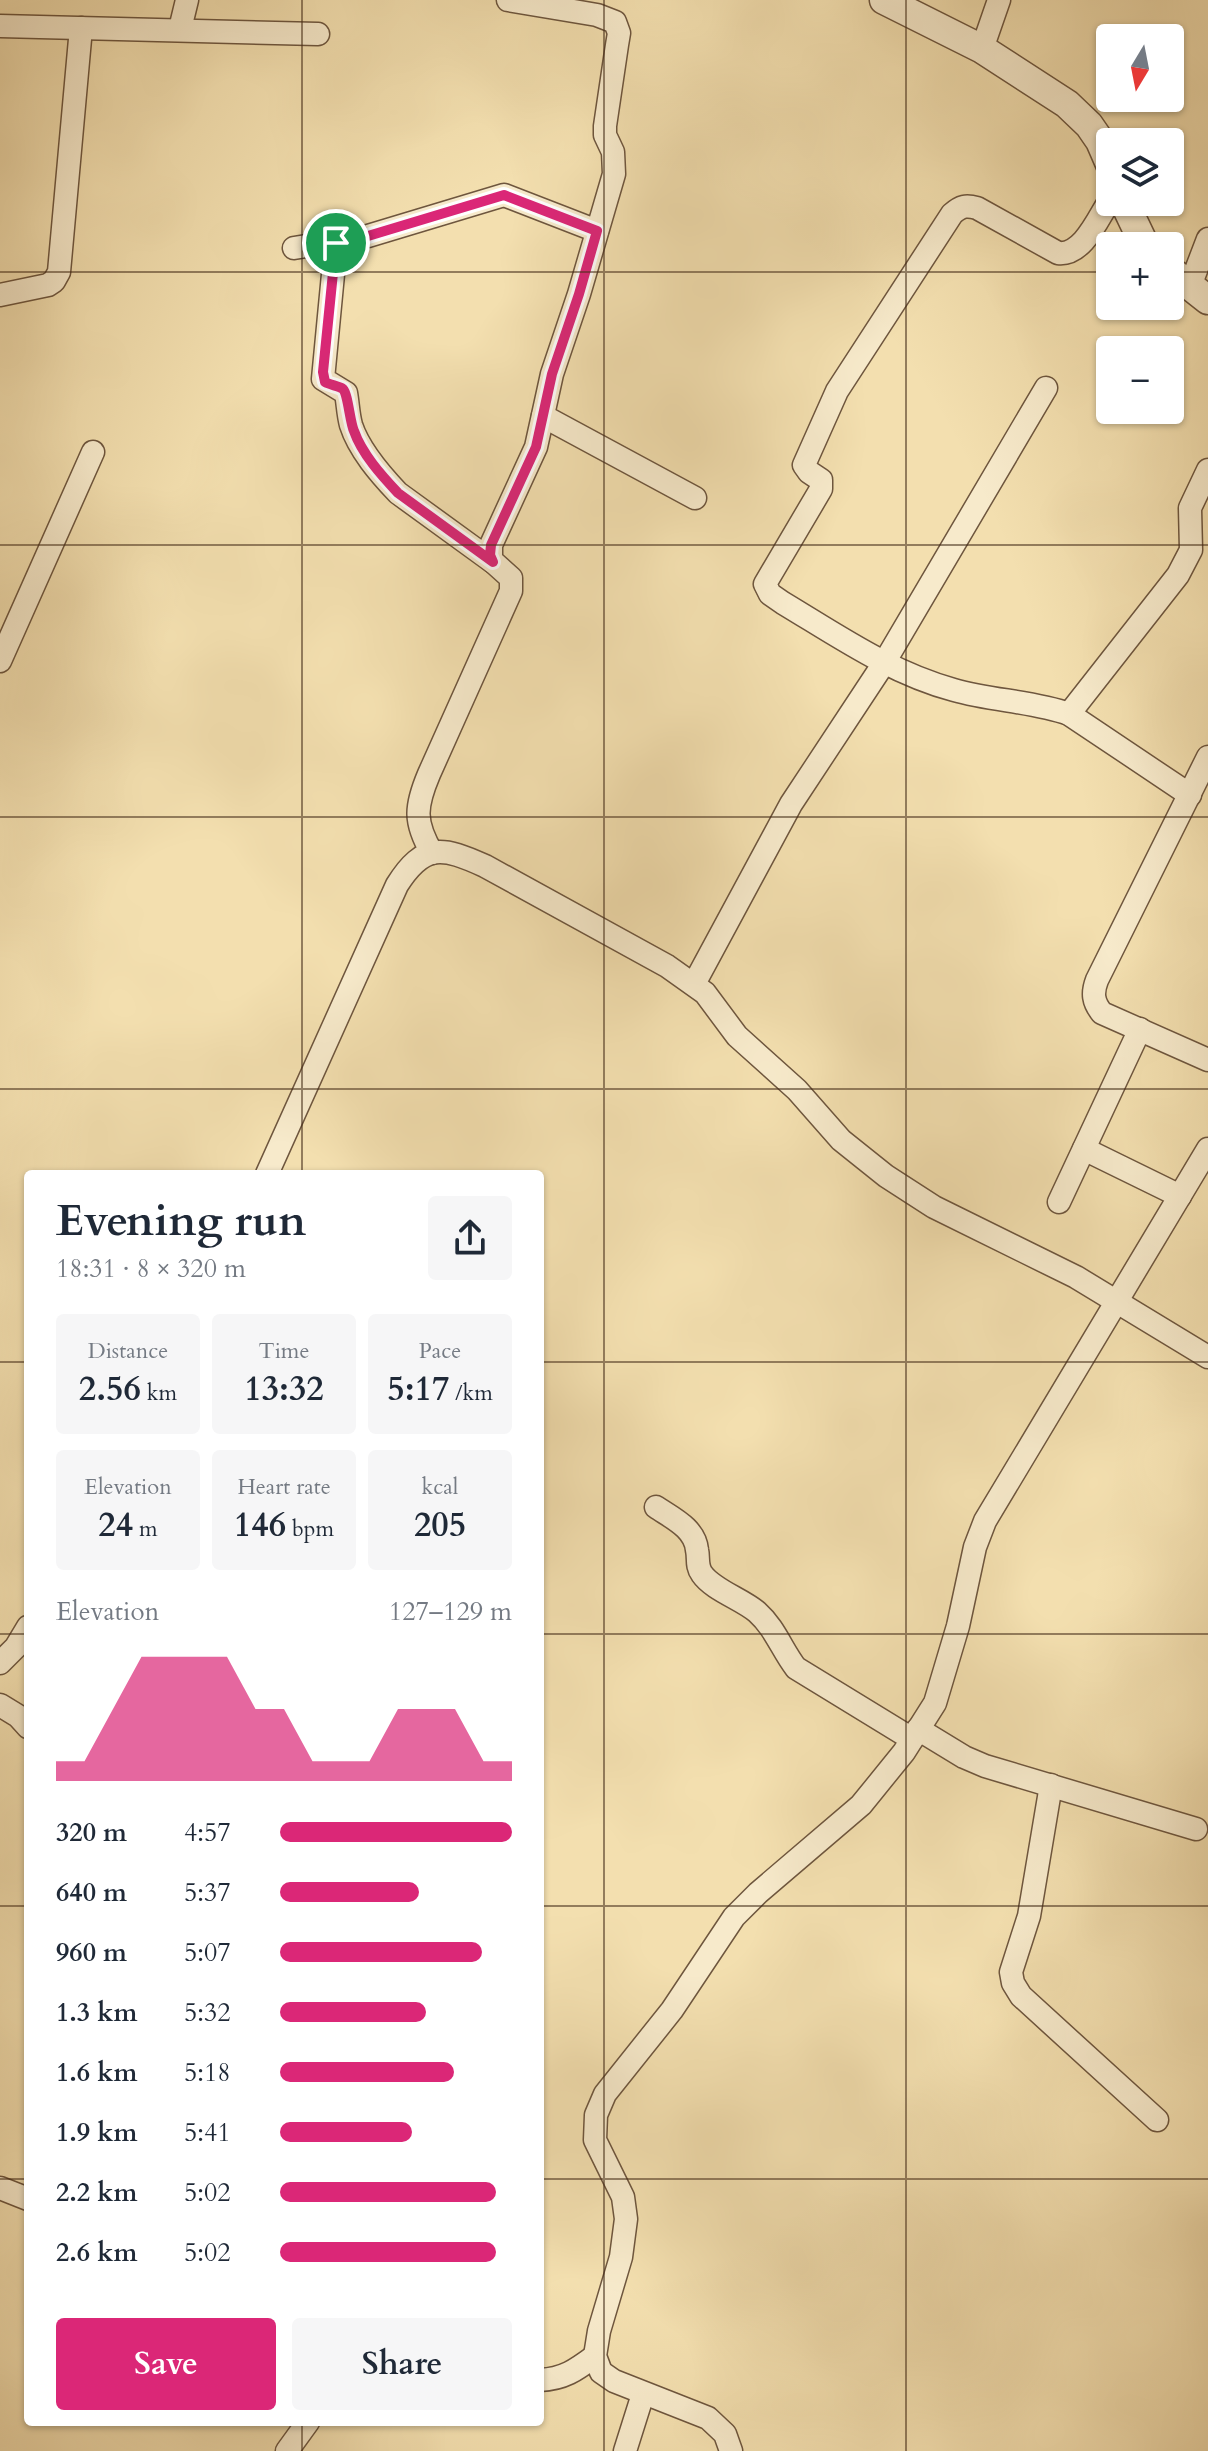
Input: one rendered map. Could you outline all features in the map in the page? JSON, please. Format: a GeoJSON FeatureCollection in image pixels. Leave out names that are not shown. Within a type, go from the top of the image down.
{"type":"FeatureCollection","features":[{"type":"Feature","properties":{"kind":"street"},"geometry":{"type":"LineString","coordinates":[[180,29],[187,0]]}},
{"type":"Feature","properties":{"kind":"street"},"geometry":{"type":"LineString","coordinates":[[493,562],[491,545],[536,447],[552,374],[614,174],[613,152],[605,135],[605,126],[618,27],[609,18],[508,0]]}},
{"type":"Feature","properties":{"kind":"street"},"geometry":{"type":"LineString","coordinates":[[884,0],[982,49],[1067,104],[1096,135]]}},
{"type":"Feature","properties":{"kind":"street"},"geometry":{"type":"LineString","coordinates":[[982,49],[999,0]]}},
{"type":"Feature","properties":{"kind":"street"},"geometry":{"type":"LineString","coordinates":[[0,26],[318,34]]}},
{"type":"Feature","properties":{"kind":"street"},"geometry":{"type":"LineString","coordinates":[[0,295],[48,285],[59,272],[81,28]]}},
{"type":"Feature","properties":{"kind":"street"},"geometry":{"type":"LineString","coordinates":[[294,248],[368,236],[504,195],[597,231]]}},
{"type":"Feature","properties":{"kind":"street"},"geometry":{"type":"LineString","coordinates":[[1099,216],[1080,245],[1066,254],[1058,253],[977,208],[967,205],[952,214],[837,391],[805,460],[806,469],[821,480],[821,489],[765,584],[766,590],[776,599],[884,663],[953,690],[1051,707],[1069,714],[1190,795]]}},
{"type":"Feature","properties":{"kind":"street"},"geometry":{"type":"LineString","coordinates":[[1189,285],[1208,239]]}},
{"type":"Feature","properties":{"kind":"street"},"geometry":{"type":"LineString","coordinates":[[336,243],[323,379],[346,393],[348,413],[356,437],[398,493],[511,578],[511,591],[419,803],[418,825],[432,853]]}},
{"type":"Feature","properties":{"kind":"street"},"geometry":{"type":"LineString","coordinates":[[694,984],[791,804],[884,663],[1046,388]]}},
{"type":"Feature","properties":{"kind":"street"},"geometry":{"type":"LineString","coordinates":[[543,416],[695,498]]}},
{"type":"Feature","properties":{"kind":"street"},"geometry":{"type":"LineString","coordinates":[[0,661],[93,452]]}},
{"type":"Feature","properties":{"kind":"street"},"geometry":{"type":"LineString","coordinates":[[1069,714],[1178,575],[1191,550],[1190,508],[1208,470]]}},
{"type":"Feature","properties":{"kind":"street"},"geometry":{"type":"LineString","coordinates":[[1208,757],[1093,988],[1096,1006],[1102,1013],[1208,1060]]}},
{"type":"Feature","properties":{"kind":"street"},"geometry":{"type":"LineString","coordinates":[[269,1170],[397,885],[413,863],[432,853],[453,852],[485,866],[694,984],[712,1001],[737,1036],[797,1090],[841,1140],[886,1176],[934,1207],[1117,1300],[1208,1357]]}},
{"type":"Feature","properties":{"kind":"street"},"geometry":{"type":"LineString","coordinates":[[1059,1202],[1140,1029]]}},
{"type":"Feature","properties":{"kind":"street"},"geometry":{"type":"LineString","coordinates":[[1084,1149],[1180,1196]]}},
{"type":"Feature","properties":{"kind":"street"},"geometry":{"type":"LineString","coordinates":[[731,2451],[725,2434],[708,2418],[643,2394],[601,2372],[595,2356],[599,2331],[621,2257],[626,2219],[623,2197],[595,2140],[596,2115],[605,2094],[672,2010],[734,1917],[861,1805],[935,1703],[958,1626],[975,1547],[985,1521],[1180,1196],[1204,1163]]}},
{"type":"Feature","properties":{"kind":"street"},"geometry":{"type":"LineString","coordinates":[[656,1507],[692,1535],[701,1573],[769,1623],[796,1668],[915,1734],[975,1762],[1196,1829]]}},
{"type":"Feature","properties":{"kind":"street"},"geometry":{"type":"LineString","coordinates":[[0,1663],[24,1634]]}},
{"type":"Feature","properties":{"kind":"street"},"geometry":{"type":"LineString","coordinates":[[0,1705],[24,1723]]}},
{"type":"Feature","properties":{"kind":"street"},"geometry":{"type":"LineString","coordinates":[[1051,1785],[1029,1916],[1011,1972],[1013,1983],[1021,1996],[1157,2120]]}},
{"type":"Feature","properties":{"kind":"street"},"geometry":{"type":"LineString","coordinates":[[0,2188],[24,2197]]}},
{"type":"Feature","properties":{"kind":"street"},"geometry":{"type":"LineString","coordinates":[[544,2380],[570,2375],[595,2356]]}},
{"type":"Feature","properties":{"kind":"street"},"geometry":{"type":"LineString","coordinates":[[625,2451],[643,2394]]}},
{"type":"Feature","properties":{"kind":"street"},"geometry":{"type":"LineString","coordinates":[[287,2451],[305,2426]]}},
{"type":"Feature","properties":{"kind":"route"},"geometry":{"type":"LineString","coordinates":[[504,195],[597,231],[552,374],[536,447],[491,545],[493,562],[398,493],[356,437],[348,413],[346,393],[323,379],[336,243],[504,195]]}}]}
